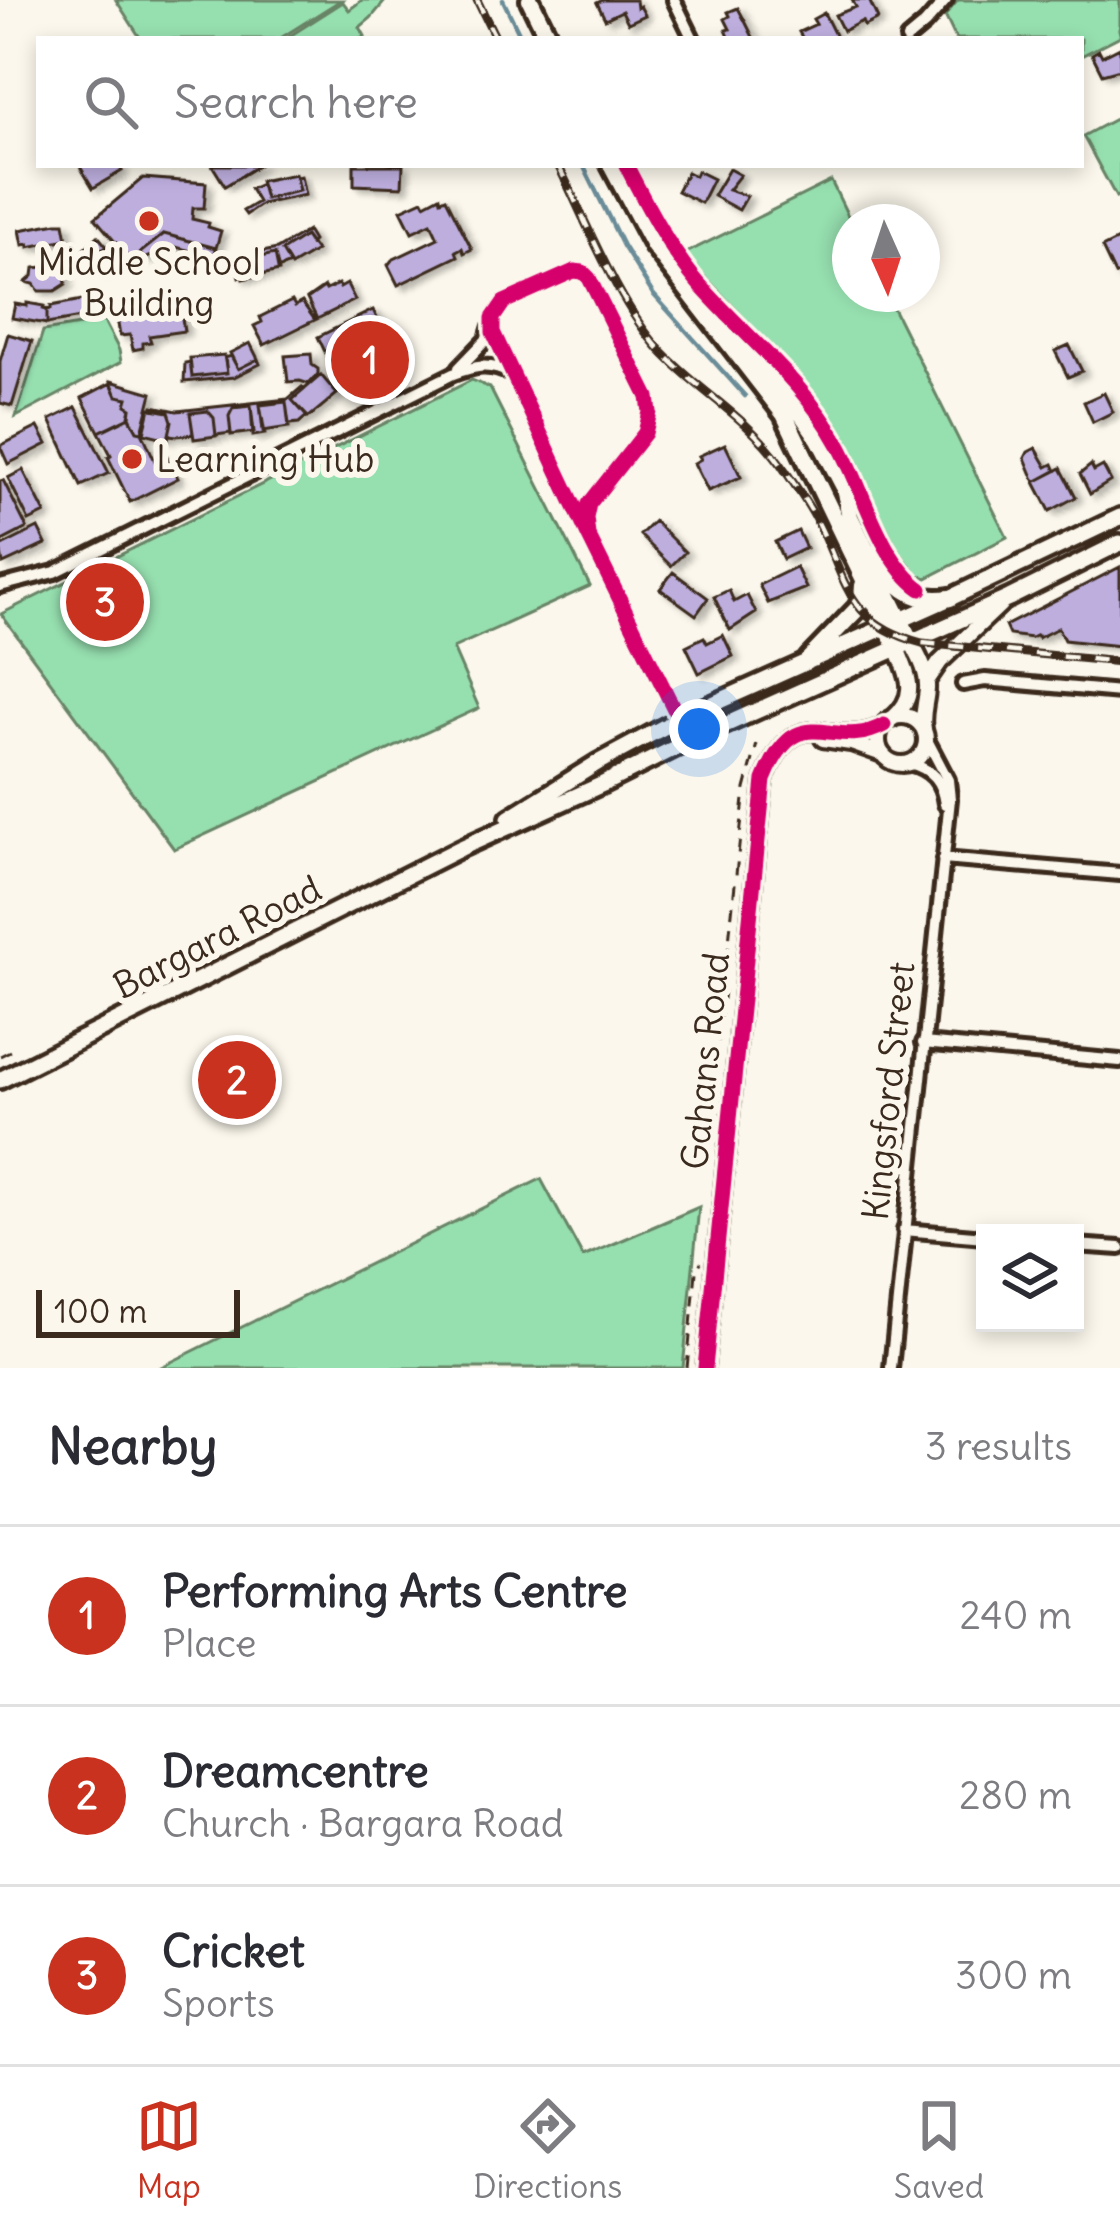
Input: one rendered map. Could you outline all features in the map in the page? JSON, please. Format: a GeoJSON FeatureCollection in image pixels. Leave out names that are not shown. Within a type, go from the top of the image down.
{"type":"FeatureCollection","features":[{"type":"Feature","properties":{"kind":"main road"},"geometry":{"type":"LineString","coordinates":[[530,0],[548,36]]}},
{"type":"Feature","properties":{"kind":"main road"},"geometry":{"type":"LineString","coordinates":[[613,168],[654,246],[784,414],[861,574],[904,645]]}},
{"type":"Feature","properties":{"kind":"main road"},"geometry":{"type":"LineString","coordinates":[[695,301],[736,334],[780,382],[856,504],[885,567],[904,590],[922,599],[950,598]]}},
{"type":"Feature","properties":{"kind":"main road"},"geometry":{"type":"LineString","coordinates":[[844,487],[850,517],[892,623]]}},
{"type":"Feature","properties":{"kind":"main road","name":"Bargara Road"},"geometry":{"type":"LineString","coordinates":[[461,848],[599,762],[679,719],[1120,517]]}},
{"type":"Feature","properties":{"kind":"main road","name":"Bargara Road"},"geometry":{"type":"LineString","coordinates":[[0,1080],[461,848],[1120,543]]}},
{"type":"Feature","properties":{"kind":"main road"},"geometry":{"type":"LineString","coordinates":[[809,659],[859,608],[861,574]]}},
{"type":"Feature","properties":{"kind":"main road"},"geometry":{"type":"LineString","coordinates":[[679,719],[688,740]]}},
{"type":"Feature","properties":{"kind":"street"},"geometry":{"type":"LineString","coordinates":[[674,0],[692,36]]}},
{"type":"Feature","properties":{"kind":"street"},"geometry":{"type":"LineString","coordinates":[[911,36],[946,0]]}},
{"type":"Feature","properties":{"kind":"street"},"geometry":{"type":"LineString","coordinates":[[453,374],[487,339],[504,302],[569,272],[583,272],[589,278],[648,398],[650,412],[645,433],[590,504],[588,536]]}},
{"type":"Feature","properties":{"kind":"street"},"geometry":{"type":"LineString","coordinates":[[492,323],[495,339],[588,536],[679,719]]}},
{"type":"Feature","properties":{"kind":"street"},"geometry":{"type":"LineString","coordinates":[[0,586],[55,572],[453,374],[491,365],[514,376]]}},
{"type":"Feature","properties":{"kind":"street"},"geometry":{"type":"LineString","coordinates":[[771,761],[784,748],[812,739],[850,743],[896,763],[909,763],[924,751],[927,681],[940,662],[1009,598]]}},
{"type":"Feature","properties":{"kind":"street"},"geometry":{"type":"LineString","coordinates":[[904,645],[927,681]]}},
{"type":"Feature","properties":{"kind":"street"},"geometry":{"type":"LineString","coordinates":[[884,755],[879,740],[905,705],[910,690],[904,645]]}},
{"type":"Feature","properties":{"kind":"street"},"geometry":{"type":"LineString","coordinates":[[963,684],[985,680],[1120,692]]}},
{"type":"Feature","properties":{"kind":"street"},"geometry":{"type":"LineString","coordinates":[[771,761],[782,743],[804,733],[867,732],[908,717],[925,735]]}},
{"type":"Feature","properties":{"kind":"street","name":"Kingsford Street"},"geometry":{"type":"LineString","coordinates":[[891,1368],[950,786],[925,735]]}},
{"type":"Feature","properties":{"kind":"street","name":"Gahans Road"},"geometry":{"type":"LineString","coordinates":[[705,1368],[761,791],[771,761]]}},
{"type":"Feature","properties":{"kind":"street","name":"Kingsford Street"},"geometry":{"type":"LineString","coordinates":[[909,763],[929,770],[937,779],[947,820]]}},
{"type":"Feature","properties":{"kind":"street"},"geometry":{"type":"LineString","coordinates":[[943,859],[1120,874]]}},
{"type":"Feature","properties":{"kind":"street"},"geometry":{"type":"LineString","coordinates":[[923,1043],[1120,1061]]}},
{"type":"Feature","properties":{"kind":"street"},"geometry":{"type":"LineString","coordinates":[[904,1230],[976,1236]]}},
{"type":"Feature","properties":{"kind":"street"},"geometry":{"type":"LineString","coordinates":[[1084,1246],[1120,1249]]}},
{"type":"Feature","properties":{"kind":"path"},"geometry":{"type":"LineString","coordinates":[[718,1112],[714,1084],[728,939],[745,788],[758,744]]}},
{"type":"Feature","properties":{"kind":"path"},"geometry":{"type":"LineString","coordinates":[[0,1056],[10,1051]]}},
{"type":"Feature","properties":{"kind":"path"},"geometry":{"type":"LineString","coordinates":[[687,1368],[696,1272],[701,1263]]}},
{"type":"Feature","properties":{"kind":"green space"},"geometry":{"type":"Polygon","coordinates":[[[116,0],[341,0],[284,36],[139,36],[116,0]]]}},
{"type":"Feature","properties":{"kind":"green space"},"geometry":{"type":"Polygon","coordinates":[[[362,0],[386,0],[360,27],[365,36],[290,36],[343,2],[349,10],[362,0]]]}},
{"type":"Feature","properties":{"kind":"green space"},"geometry":{"type":"Polygon","coordinates":[[[958,0],[1120,0],[1120,36],[1084,54],[1084,36],[955,36],[945,16],[958,0]]]}},
{"type":"Feature","properties":{"kind":"green space"},"geometry":{"type":"Polygon","coordinates":[[[1115,119],[1120,128],[1120,195],[1116,197],[1084,135],[1115,119]]]}},
{"type":"Feature","properties":{"kind":"green space"},"geometry":{"type":"Polygon","coordinates":[[[831,181],[842,204],[832,204],[832,312],[895,312],[1007,537],[927,578],[917,574],[898,550],[832,420],[787,363],[684,254],[831,181]]]}},
{"type":"Feature","properties":{"kind":"green space"},"geometry":{"type":"Polygon","coordinates":[[[104,321],[121,362],[16,417],[43,331],[104,321]]]}},
{"type":"Feature","properties":{"kind":"green space"},"geometry":{"type":"Polygon","coordinates":[[[472,380],[490,388],[590,586],[453,648],[479,708],[174,849],[1,614],[472,380]]]}},
{"type":"Feature","properties":{"kind":"green space"},"geometry":{"type":"Polygon","coordinates":[[[541,1179],[583,1257],[699,1207],[683,1368],[159,1368],[541,1179]]]}},
{"type":"Feature","properties":{"kind":"building"},"geometry":{"type":"Polygon","coordinates":[[[636,0],[645,15],[628,23],[622,11],[605,19],[597,3],[636,0]]]}},
{"type":"Feature","properties":{"kind":"building"},"geometry":{"type":"Polygon","coordinates":[[[852,0],[869,0],[878,19],[843,31],[835,15],[856,7],[852,0]]]}},
{"type":"Feature","properties":{"kind":"building"},"geometry":{"type":"Polygon","coordinates":[[[738,8],[752,36],[729,36],[728,12],[738,8]]]}},
{"type":"Feature","properties":{"kind":"building"},"geometry":{"type":"Polygon","coordinates":[[[824,13],[836,36],[801,36],[799,32],[816,24],[813,19],[824,13]]]}},
{"type":"Feature","properties":{"kind":"building"},"geometry":{"type":"Polygon","coordinates":[[[1120,47],[1120,69],[1102,74],[1092,54],[1099,50],[1102,56],[1120,47]]]}},
{"type":"Feature","properties":{"kind":"building"},"geometry":{"type":"Polygon","coordinates":[[[81,168],[122,171],[93,188],[81,168]]]}},
{"type":"Feature","properties":{"kind":"building"},"geometry":{"type":"Polygon","coordinates":[[[214,168],[254,168],[225,186],[214,168]]]}},
{"type":"Feature","properties":{"kind":"building"},"geometry":{"type":"Polygon","coordinates":[[[354,168],[403,168],[402,187],[354,185],[354,168]]]}},
{"type":"Feature","properties":{"kind":"building"},"geometry":{"type":"Polygon","coordinates":[[[729,169],[740,175],[728,190],[747,196],[739,210],[713,196],[729,169]]]}},
{"type":"Feature","properties":{"kind":"building"},"geometry":{"type":"Polygon","coordinates":[[[697,171],[713,179],[701,203],[677,191],[687,172],[695,176],[697,171]]]}},
{"type":"Feature","properties":{"kind":"building"},"geometry":{"type":"Polygon","coordinates":[[[295,174],[299,191],[265,199],[260,181],[295,174]]]}},
{"type":"Feature","properties":{"kind":"building"},"geometry":{"type":"Polygon","coordinates":[[[301,176],[305,195],[262,204],[246,215],[243,211],[258,202],[250,189],[261,184],[265,199],[299,191],[296,177],[301,176]]]}},
{"type":"Feature","properties":{"kind":"building","name":"Middle School Building"},"geometry":{"type":"Polygon","coordinates":[[[143,178],[206,183],[204,208],[193,208],[192,219],[221,231],[216,248],[164,234],[133,263],[95,218],[143,178]]]}},
{"type":"Feature","properties":{"kind":"building"},"geometry":{"type":"Polygon","coordinates":[[[446,198],[472,249],[464,253],[462,248],[456,251],[458,256],[398,285],[388,265],[392,260],[438,238],[431,223],[412,232],[401,210],[446,198]]]}},
{"type":"Feature","properties":{"kind":"building"},"geometry":{"type":"Polygon","coordinates":[[[64,223],[67,239],[23,245],[20,230],[64,223]]]}},
{"type":"Feature","properties":{"kind":"building"},"geometry":{"type":"Polygon","coordinates":[[[307,231],[310,244],[305,236],[282,251],[290,264],[278,269],[275,254],[240,261],[243,276],[239,277],[234,258],[277,249],[307,231]]]}},
{"type":"Feature","properties":{"kind":"building"},"geometry":{"type":"Polygon","coordinates":[[[164,234],[216,248],[214,257],[176,247],[144,259],[140,253],[164,234]]]}},
{"type":"Feature","properties":{"kind":"building"},"geometry":{"type":"Polygon","coordinates":[[[98,236],[106,253],[110,250],[119,261],[102,273],[83,250],[98,236]]]}},
{"type":"Feature","properties":{"kind":"building"},"geometry":{"type":"Polygon","coordinates":[[[305,236],[316,251],[291,266],[282,251],[305,236]]]}},
{"type":"Feature","properties":{"kind":"building"},"geometry":{"type":"Polygon","coordinates":[[[1120,239],[1120,273],[1115,275],[1102,248],[1120,239]]]}},
{"type":"Feature","properties":{"kind":"building"},"geometry":{"type":"Polygon","coordinates":[[[275,254],[279,271],[243,279],[240,261],[275,254]]]}},
{"type":"Feature","properties":{"kind":"building"},"geometry":{"type":"Polygon","coordinates":[[[50,262],[64,269],[66,284],[55,291],[39,291],[26,282],[34,268],[50,262]]]}},
{"type":"Feature","properties":{"kind":"building"},"geometry":{"type":"Polygon","coordinates":[[[338,284],[340,288],[347,284],[355,300],[317,319],[307,299],[338,284]]]}},
{"type":"Feature","properties":{"kind":"building"},"geometry":{"type":"Polygon","coordinates":[[[89,301],[92,316],[47,324],[51,306],[89,301]]]}},
{"type":"Feature","properties":{"kind":"building"},"geometry":{"type":"Polygon","coordinates":[[[292,301],[295,306],[302,302],[315,320],[264,345],[254,326],[262,322],[260,317],[292,301]]]}},
{"type":"Feature","properties":{"kind":"building"},"geometry":{"type":"Polygon","coordinates":[[[15,304],[44,306],[47,324],[12,318],[15,304]]]}},
{"type":"Feature","properties":{"kind":"building"},"geometry":{"type":"Polygon","coordinates":[[[180,306],[184,331],[149,336],[151,342],[133,350],[130,335],[120,336],[116,312],[180,306]]]}},
{"type":"Feature","properties":{"kind":"building"},"geometry":{"type":"Polygon","coordinates":[[[373,310],[381,326],[327,356],[318,337],[373,310]]]}},
{"type":"Feature","properties":{"kind":"building"},"geometry":{"type":"Polygon","coordinates":[[[383,325],[404,367],[356,391],[336,352],[383,325]]]}},
{"type":"Feature","properties":{"kind":"building"},"geometry":{"type":"Polygon","coordinates":[[[8,334],[32,341],[12,406],[0,403],[0,361],[8,334]]]}},
{"type":"Feature","properties":{"kind":"building"},"geometry":{"type":"Polygon","coordinates":[[[250,343],[258,359],[238,369],[230,353],[250,343]]]}},
{"type":"Feature","properties":{"kind":"building"},"geometry":{"type":"Polygon","coordinates":[[[1069,345],[1082,371],[1068,377],[1055,351],[1069,345]]]}},
{"type":"Feature","properties":{"kind":"building"},"geometry":{"type":"Polygon","coordinates":[[[311,354],[318,374],[309,384],[288,382],[285,356],[311,354]]]}},
{"type":"Feature","properties":{"kind":"building"},"geometry":{"type":"Polygon","coordinates":[[[224,355],[227,373],[192,377],[190,358],[224,355]]]}},
{"type":"Feature","properties":{"kind":"building"},"geometry":{"type":"Polygon","coordinates":[[[231,356],[238,369],[258,359],[260,364],[234,377],[184,382],[185,363],[190,362],[192,377],[227,373],[225,358],[231,356]]]}},
{"type":"Feature","properties":{"kind":"building"},"geometry":{"type":"Polygon","coordinates":[[[321,375],[337,394],[308,418],[292,400],[321,375]]]}},
{"type":"Feature","properties":{"kind":"building"},"geometry":{"type":"Polygon","coordinates":[[[111,381],[152,393],[142,432],[129,416],[128,398],[117,396],[111,381]]]}},
{"type":"Feature","properties":{"kind":"building"},"geometry":{"type":"Polygon","coordinates":[[[111,383],[117,396],[128,398],[130,417],[99,432],[82,398],[111,383]]]}},
{"type":"Feature","properties":{"kind":"building"},"geometry":{"type":"Polygon","coordinates":[[[302,387],[292,400],[307,416],[289,424],[286,402],[260,405],[265,434],[253,436],[251,406],[233,408],[231,433],[216,435],[208,411],[190,413],[193,434],[177,436],[169,435],[169,412],[152,409],[177,411],[288,399],[302,387]]]}},
{"type":"Feature","properties":{"kind":"building"},"geometry":{"type":"Polygon","coordinates":[[[1104,393],[1113,412],[1093,422],[1084,402],[1104,393]]]}},
{"type":"Feature","properties":{"kind":"building"},"geometry":{"type":"Polygon","coordinates":[[[286,402],[289,427],[263,431],[260,405],[286,402]]]}},
{"type":"Feature","properties":{"kind":"building"},"geometry":{"type":"Polygon","coordinates":[[[251,406],[254,432],[231,435],[233,408],[251,406]]]}},
{"type":"Feature","properties":{"kind":"building"},"geometry":{"type":"Polygon","coordinates":[[[76,407],[109,473],[81,486],[50,420],[76,407]]]}},
{"type":"Feature","properties":{"kind":"building"},"geometry":{"type":"Polygon","coordinates":[[[150,408],[169,412],[168,439],[144,433],[150,408]]]}},
{"type":"Feature","properties":{"kind":"building"},"geometry":{"type":"Polygon","coordinates":[[[208,411],[216,436],[194,439],[190,413],[208,411]]]}},
{"type":"Feature","properties":{"kind":"building","name":"Learning Hub"},"geometry":{"type":"Polygon","coordinates":[[[130,417],[155,461],[167,456],[178,478],[130,502],[99,432],[130,417]]]}},
{"type":"Feature","properties":{"kind":"building"},"geometry":{"type":"Polygon","coordinates":[[[38,427],[47,444],[8,464],[0,446],[38,427]]]}},
{"type":"Feature","properties":{"kind":"building"},"geometry":{"type":"Polygon","coordinates":[[[725,444],[741,477],[708,491],[694,463],[725,444]]]}},
{"type":"Feature","properties":{"kind":"building"},"geometry":{"type":"Polygon","coordinates":[[[1036,448],[1047,467],[1053,464],[1056,471],[1035,482],[1025,458],[1036,448]]]}},
{"type":"Feature","properties":{"kind":"building"},"geometry":{"type":"Polygon","coordinates":[[[1091,465],[1094,471],[1103,466],[1111,481],[1090,494],[1080,474],[1091,465]]]}},
{"type":"Feature","properties":{"kind":"building"},"geometry":{"type":"Polygon","coordinates":[[[1061,468],[1076,497],[1050,511],[1035,482],[1061,468]]]}},
{"type":"Feature","properties":{"kind":"building"},"geometry":{"type":"Polygon","coordinates":[[[23,470],[45,513],[29,521],[8,478],[23,470]]]}},
{"type":"Feature","properties":{"kind":"building"},"geometry":{"type":"Polygon","coordinates":[[[0,481],[27,528],[0,542],[0,481]]]}},
{"type":"Feature","properties":{"kind":"building"},"geometry":{"type":"Polygon","coordinates":[[[654,521],[685,552],[671,566],[640,535],[654,521]]]}},
{"type":"Feature","properties":{"kind":"building"},"geometry":{"type":"Polygon","coordinates":[[[38,528],[46,544],[3,564],[0,547],[38,528]]]}},
{"type":"Feature","properties":{"kind":"building"},"geometry":{"type":"Polygon","coordinates":[[[798,531],[806,548],[783,559],[775,542],[798,531]]]}},
{"type":"Feature","properties":{"kind":"building"},"geometry":{"type":"Polygon","coordinates":[[[796,567],[806,588],[768,603],[759,585],[796,567]]]}},
{"type":"Feature","properties":{"kind":"building"},"geometry":{"type":"Polygon","coordinates":[[[1120,567],[1120,646],[1064,640],[1058,628],[1038,638],[1009,635],[1005,626],[1120,567]]]}},
{"type":"Feature","properties":{"kind":"building"},"geometry":{"type":"Polygon","coordinates":[[[673,572],[708,598],[696,615],[660,589],[673,572]]]}},
{"type":"Feature","properties":{"kind":"building"},"geometry":{"type":"Polygon","coordinates":[[[729,590],[734,602],[747,595],[756,613],[730,630],[714,597],[729,590]]]}},
{"type":"Feature","properties":{"kind":"building"},"geometry":{"type":"Polygon","coordinates":[[[723,635],[733,656],[699,673],[686,646],[723,635]]]}},
{"type":"Feature","properties":{"kind":"waterway"},"geometry":{"type":"LineString","coordinates":[[503,0],[521,36]]}},
{"type":"Feature","properties":{"kind":"waterway"},"geometry":{"type":"LineString","coordinates":[[584,168],[653,294],[745,396]]}},
{"type":"Feature","properties":{"kind":"railway"},"geometry":{"type":"LineString","coordinates":[[477,0],[495,36]]}},
{"type":"Feature","properties":{"kind":"railway"},"geometry":{"type":"LineString","coordinates":[[559,168],[616,286],[644,331],[780,463],[815,517],[862,610],[896,634],[922,643],[1120,662]]}},
{"type":"Feature","properties":{"kind":"cycle path"},"geometry":{"type":"LineString","coordinates":[[628,168],[688,271],[792,380],[825,422],[883,542],[921,589]]}},
{"type":"Feature","properties":{"kind":"cycle path"},"geometry":{"type":"LineString","coordinates":[[588,535],[589,504],[645,433],[650,412],[648,397],[589,278],[574,271],[504,302],[493,318],[493,332],[588,535],[679,719]]}},
{"type":"Feature","properties":{"kind":"cycle path"},"geometry":{"type":"LineString","coordinates":[[705,1368],[764,780],[777,754],[803,732],[848,734],[884,725]]}},
{"type":"Feature","properties":{"kind":"place","name":"Middle School Building"},"geometry":{"type":"Point","coordinates":[149,221]}},
{"type":"Feature","properties":{"kind":"place","name":"Performing Arts Centre"},"geometry":{"type":"Point","coordinates":[370,360]}},
{"type":"Feature","properties":{"kind":"place","name":"Learning Hub"},"geometry":{"type":"Point","coordinates":[132,459]}},
{"type":"Feature","properties":{"kind":"place","name":"Cricket"},"geometry":{"type":"Point","coordinates":[105,602]}},
{"type":"Feature","properties":{"kind":"place","name":"Dreamcentre"},"geometry":{"type":"Point","coordinates":[237,1080]}}]}
